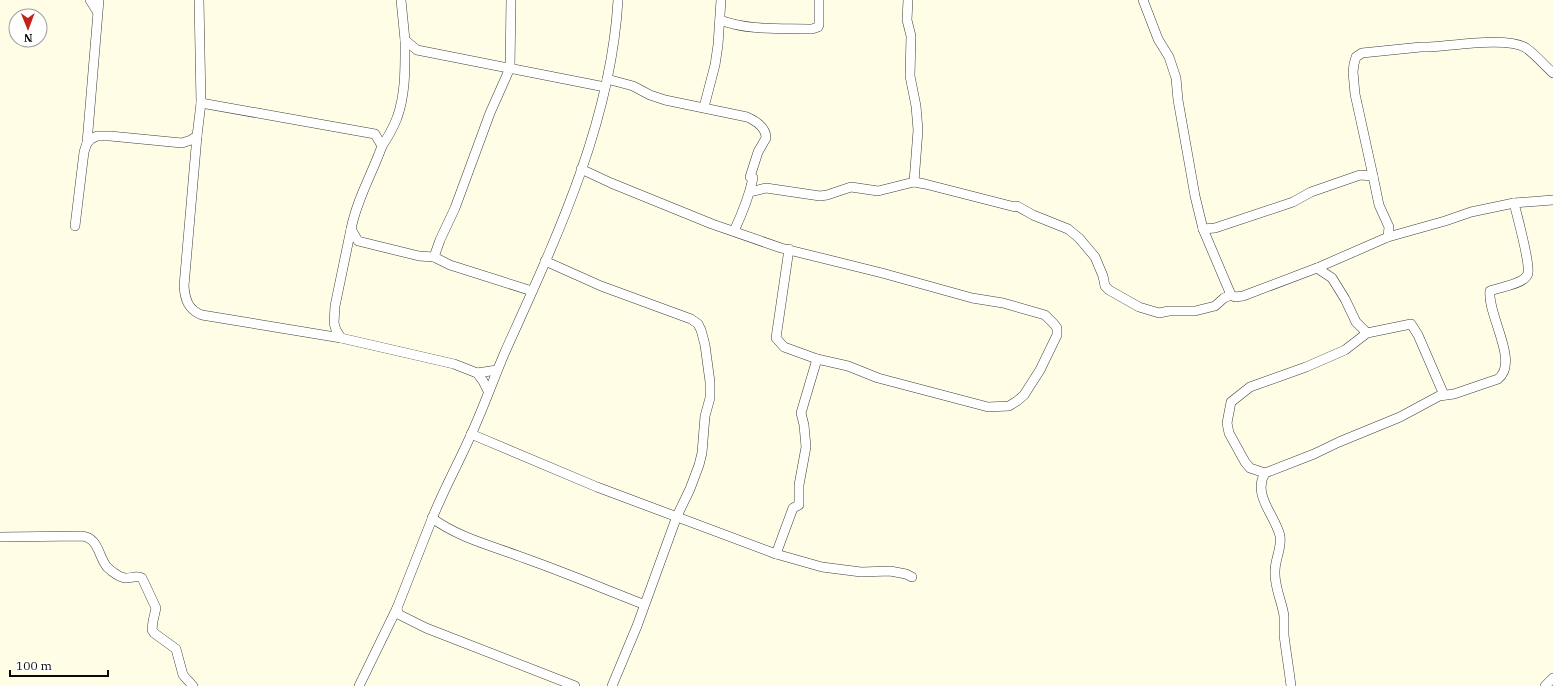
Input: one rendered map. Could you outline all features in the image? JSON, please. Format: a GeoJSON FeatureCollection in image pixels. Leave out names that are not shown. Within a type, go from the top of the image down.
{"type":"FeatureCollection","features":[{"type":"Feature","properties":{"kind":"street"},"geometry":{"type":"LineString","coordinates":[[90,0],[97,11]]}},
{"type":"Feature","properties":{"kind":"street"},"geometry":{"type":"LineString","coordinates":[[75,226],[84,152],[87,143],[99,0]]}},
{"type":"Feature","properties":{"kind":"street"},"geometry":{"type":"LineString","coordinates":[[199,0],[201,103],[184,286],[186,300],[189,306],[194,312],[202,315],[341,338],[454,364],[477,373],[497,370]]}},
{"type":"Feature","properties":{"kind":"street"},"geometry":{"type":"LineString","coordinates":[[341,338],[334,323],[335,306],[351,229],[359,200],[400,108],[405,81],[401,0]]}},
{"type":"Feature","properties":{"kind":"street"},"geometry":{"type":"LineString","coordinates":[[434,258],[440,240],[455,208],[490,113],[510,68],[511,0]]}},
{"type":"Feature","properties":{"kind":"street"},"geometry":{"type":"LineString","coordinates":[[359,686],[397,608],[432,518],[471,434],[488,391],[532,291],[581,169],[596,125],[606,83],[617,17],[618,0]]}},
{"type":"Feature","properties":{"kind":"street"},"geometry":{"type":"LineString","coordinates":[[704,107],[715,65],[721,0]]}},
{"type":"Feature","properties":{"kind":"street"},"geometry":{"type":"LineString","coordinates":[[720,20],[759,28],[812,29],[820,25],[819,0]]}},
{"type":"Feature","properties":{"kind":"street"},"geometry":{"type":"LineString","coordinates":[[908,0],[907,20],[911,36],[910,76],[916,106],[918,130],[914,182]]}},
{"type":"Feature","properties":{"kind":"street"},"geometry":{"type":"LineString","coordinates":[[1143,0],[1158,39],[1168,57],[1176,78],[1185,146],[1194,196],[1204,229],[1231,295]]}},
{"type":"Feature","properties":{"kind":"street"},"geometry":{"type":"LineString","coordinates":[[404,40],[417,50],[510,68],[633,86],[665,100],[696,107],[704,107],[720,112],[747,116],[755,120],[764,130],[766,138],[758,152],[750,177],[753,178],[750,192],[734,231]]}},
{"type":"Feature","properties":{"kind":"street"},"geometry":{"type":"LineString","coordinates":[[1388,237],[1389,227],[1379,205],[1355,94],[1353,72],[1356,57],[1362,53],[1421,46],[1429,47],[1479,43],[1519,44],[1526,48],[1553,73]]}},
{"type":"Feature","properties":{"kind":"street"},"geometry":{"type":"LineString","coordinates":[[201,103],[375,134],[391,131]]}},
{"type":"Feature","properties":{"kind":"street"},"geometry":{"type":"LineString","coordinates":[[375,134],[382,146]]}},
{"type":"Feature","properties":{"kind":"street"},"geometry":{"type":"LineString","coordinates":[[87,143],[90,139],[97,136],[110,136],[182,144],[197,136]]}},
{"type":"Feature","properties":{"kind":"street"},"geometry":{"type":"LineString","coordinates":[[581,169],[611,183],[781,248],[789,249],[972,298],[1003,303],[1045,315],[1057,328],[1057,335],[1040,370],[1024,395],[1009,406],[988,407],[878,378],[848,366],[817,359],[784,347],[776,338],[789,249]]}},
{"type":"Feature","properties":{"kind":"street"},"geometry":{"type":"LineString","coordinates":[[1204,229],[1216,228],[1293,202],[1311,192],[1360,174],[1373,176]]}},
{"type":"Feature","properties":{"kind":"street"},"geometry":{"type":"LineString","coordinates":[[750,192],[766,188],[820,196],[833,194],[851,187],[878,191],[914,182],[932,185],[1016,207],[1017,206],[1033,215],[1068,230],[1079,238],[1095,257],[1103,276],[1105,286],[1109,290],[1139,307],[1159,313],[1168,311],[1195,311],[1215,306],[1224,298],[1231,295],[1235,297],[1242,296],[1317,268],[1388,237],[1471,212],[1514,203],[1553,200]]}},
{"type":"Feature","properties":{"kind":"street"},"geometry":{"type":"LineString","coordinates":[[1291,686],[1285,639],[1284,615],[1277,591],[1275,571],[1280,537],[1262,495],[1260,487],[1261,479],[1265,473],[1314,454],[1400,417],[1432,399],[1444,395],[1454,394],[1498,379],[1502,376],[1506,359],[1491,307],[1489,297],[1490,291],[1519,282],[1526,277],[1528,273],[1526,256],[1514,203]]}},
{"type":"Feature","properties":{"kind":"street"},"geometry":{"type":"LineString","coordinates":[[351,229],[358,241]]}},
{"type":"Feature","properties":{"kind":"street"},"geometry":{"type":"LineString","coordinates":[[348,244],[358,241],[419,256],[434,258],[450,265],[532,291]]}},
{"type":"Feature","properties":{"kind":"street"},"geometry":{"type":"LineString","coordinates":[[544,261],[601,286],[692,319],[698,324],[705,345],[710,382],[709,404],[705,416],[702,452],[699,465],[690,489],[677,516],[637,626],[612,686]]}},
{"type":"Feature","properties":{"kind":"street"},"geometry":{"type":"LineString","coordinates":[[1317,268],[1332,278],[1342,292],[1356,322],[1367,333]]}},
{"type":"Feature","properties":{"kind":"street"},"geometry":{"type":"LineString","coordinates":[[324,335],[334,323]]}},
{"type":"Feature","properties":{"kind":"street"},"geometry":{"type":"LineString","coordinates":[[1265,473],[1250,468],[1228,433],[1227,423],[1231,402],[1250,387],[1306,367],[1345,350],[1367,333],[1411,324],[1418,335],[1444,395]]}},
{"type":"Feature","properties":{"kind":"street"},"geometry":{"type":"LineString","coordinates":[[776,554],[793,508],[799,505],[799,485],[806,447],[804,425],[801,413],[817,359]]}},
{"type":"Feature","properties":{"kind":"street"},"geometry":{"type":"LineString","coordinates":[[477,373],[488,391]]}},
{"type":"Feature","properties":{"kind":"street"},"geometry":{"type":"LineString","coordinates":[[471,434],[597,487],[776,554],[822,567],[861,572],[890,571],[906,574],[912,577]]}},
{"type":"Feature","properties":{"kind":"street"},"geometry":{"type":"LineString","coordinates":[[432,518],[444,527],[473,539],[644,604]]}},
{"type":"Feature","properties":{"kind":"street"},"geometry":{"type":"LineString","coordinates":[[0,537],[82,536],[91,539],[98,548],[105,565],[111,571],[126,578],[139,576],[142,578],[156,608],[153,621],[154,633],[176,649],[184,674],[193,686]]}},
{"type":"Feature","properties":{"kind":"street"},"geometry":{"type":"LineString","coordinates":[[397,608],[398,614],[420,625],[575,686]]}},
{"type":"Feature","properties":{"kind":"street"},"geometry":{"type":"LineString","coordinates":[[1545,686],[1553,678]]}}]}
